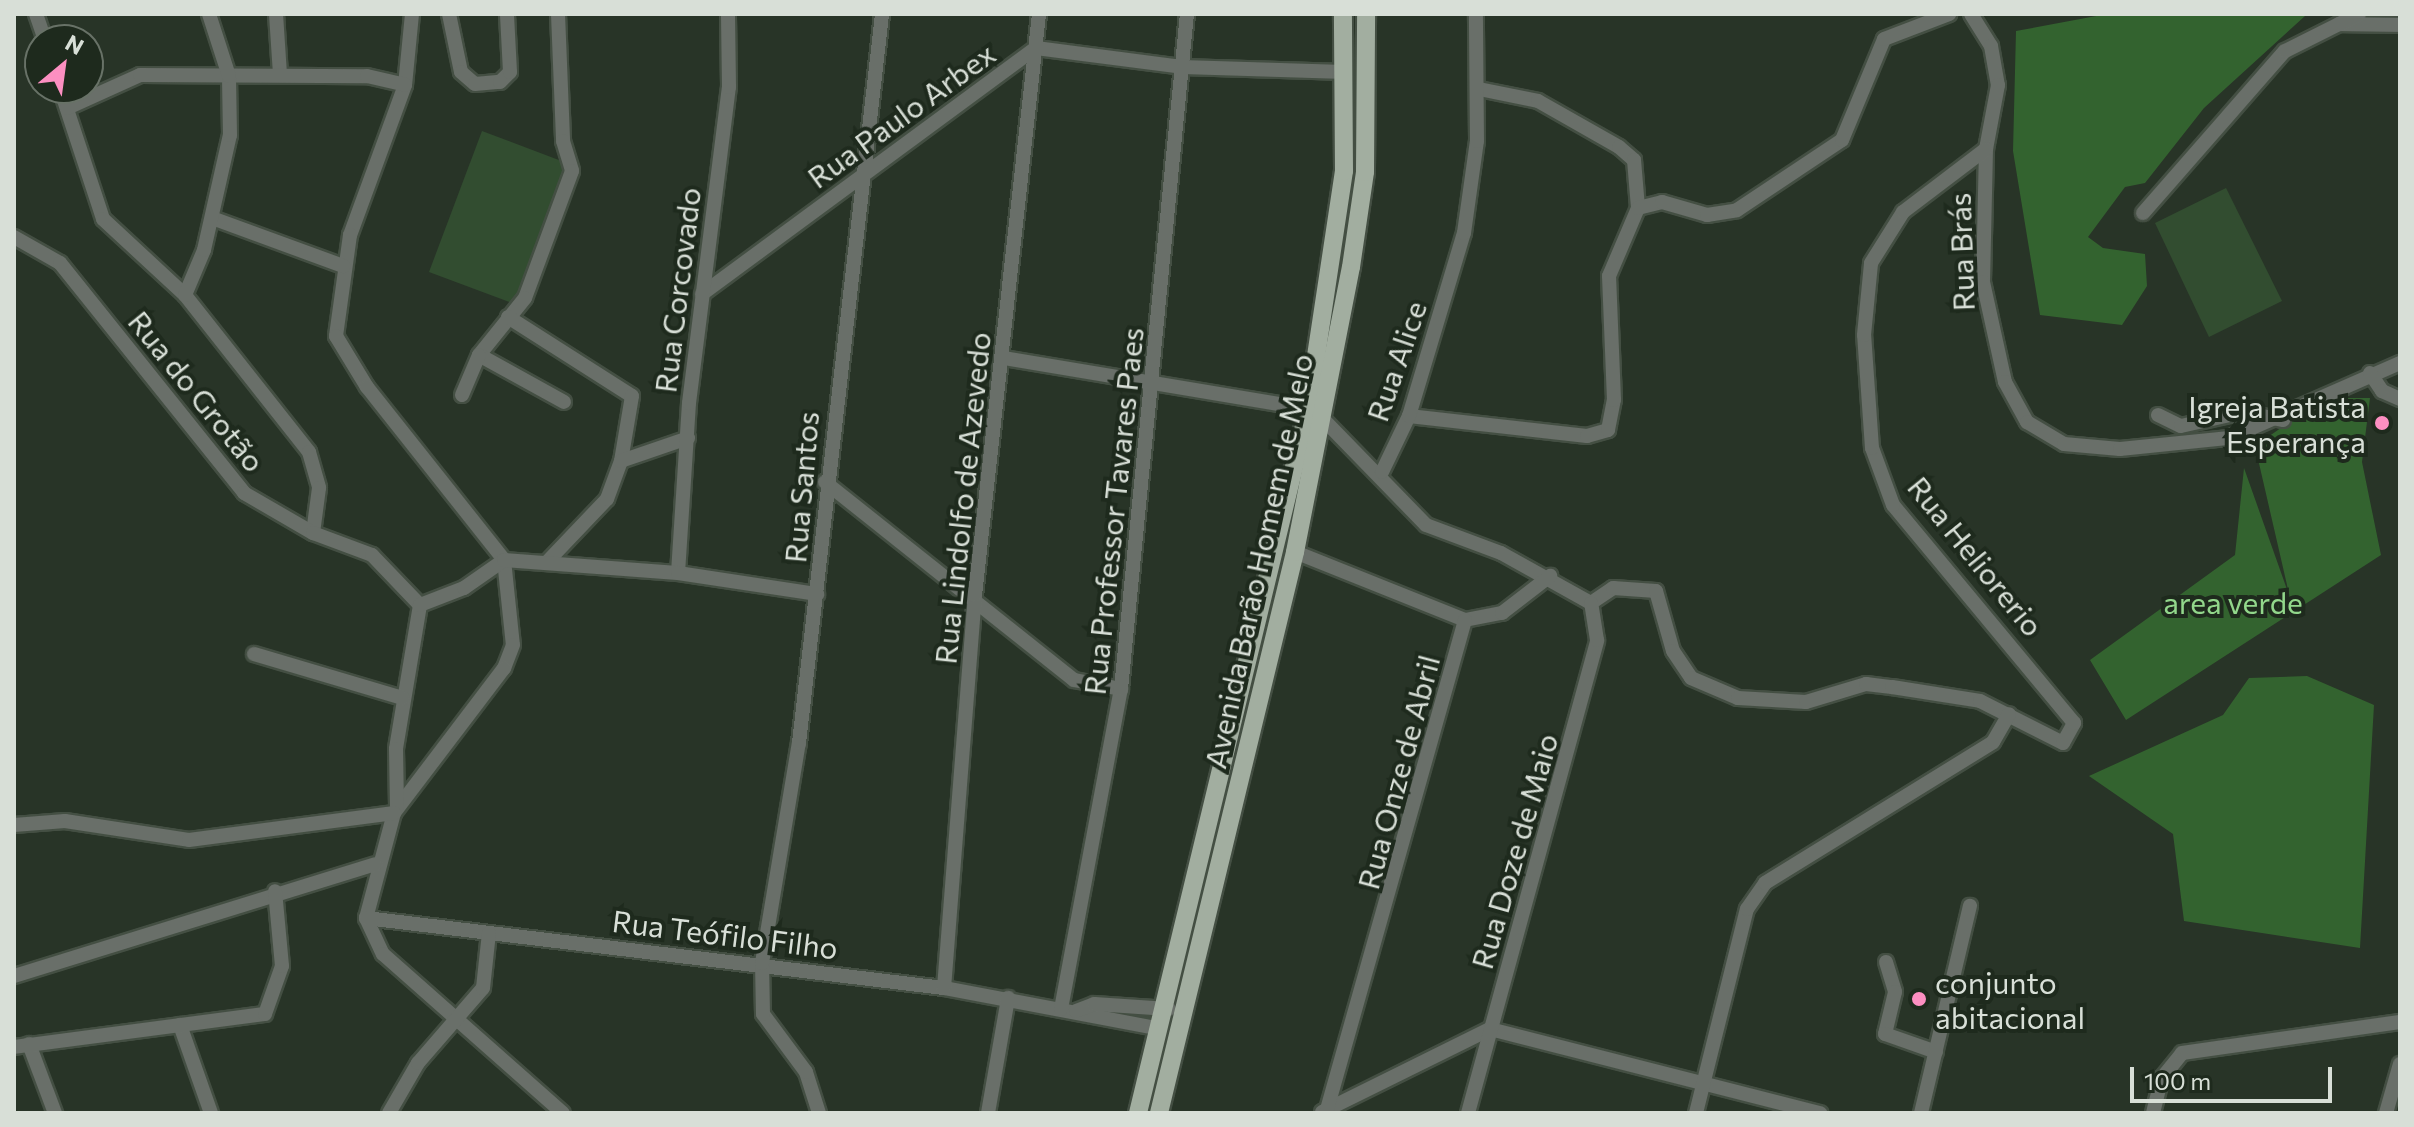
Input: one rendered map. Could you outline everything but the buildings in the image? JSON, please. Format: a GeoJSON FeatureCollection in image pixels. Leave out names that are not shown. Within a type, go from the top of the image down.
{"type":"FeatureCollection","features":[{"type":"Feature","properties":{"kind":"main road","name":"Avenida Barão Homem de Melo"},"geometry":{"type":"LineString","coordinates":[[1159,1113],[1295,552],[1309,472],[1344,171],[1343,14]]}},
{"type":"Feature","properties":{"kind":"main road","name":"Avenida Barão Homem de Melo"},"geometry":{"type":"LineString","coordinates":[[1138,1113],[1157,1020],[1314,412],[1365,172],[1366,14]]}},
{"type":"Feature","properties":{"kind":"street"},"geometry":{"type":"LineString","coordinates":[[185,295],[212,218],[230,135],[229,76],[209,14]]}},
{"type":"Feature","properties":{"kind":"street"},"geometry":{"type":"LineString","coordinates":[[276,14],[280,75]]}},
{"type":"Feature","properties":{"kind":"street"},"geometry":{"type":"LineString","coordinates":[[412,14],[405,85],[336,294],[340,351],[504,560],[514,613],[504,668],[396,810],[375,864],[366,918],[383,954],[454,1020],[563,1113]]}},
{"type":"Feature","properties":{"kind":"street"},"geometry":{"type":"LineString","coordinates":[[449,14],[461,72],[475,84],[500,82],[515,57],[507,14]]}},
{"type":"Feature","properties":{"kind":"street"},"geometry":{"type":"LineString","coordinates":[[462,395],[479,355],[525,298],[573,165],[563,141],[558,14]]}},
{"type":"Feature","properties":{"kind":"street","name":"Rua Corcovado"},"geometry":{"type":"LineString","coordinates":[[678,573],[702,294],[729,87],[728,14]]}},
{"type":"Feature","properties":{"kind":"street","name":"Rua Santos"},"geometry":{"type":"LineString","coordinates":[[819,1113],[806,1072],[763,1014],[762,963],[817,594],[825,482],[882,14]]}},
{"type":"Feature","properties":{"kind":"street","name":"Rua Lindolfo de Azevedo"},"geometry":{"type":"LineString","coordinates":[[944,988],[975,595],[1004,358],[1039,14]]}},
{"type":"Feature","properties":{"kind":"street","name":"Rua Professor Tavares Paes"},"geometry":{"type":"LineString","coordinates":[[1068,1010],[1121,689],[1155,379],[1187,14]]}},
{"type":"Feature","properties":{"kind":"street","name":"Rua Alice"},"geometry":{"type":"LineString","coordinates":[[1382,472],[1409,416],[1464,233],[1479,89],[1476,14]]}},
{"type":"Feature","properties":{"kind":"street"},"geometry":{"type":"LineString","coordinates":[[1638,208],[1662,202],[1707,215],[1737,210],[1779,176],[1842,140],[1884,39],[1949,14]]}},
{"type":"Feature","properties":{"kind":"street","name":"Rua Brás"},"geometry":{"type":"LineString","coordinates":[[1971,14],[1991,46],[1998,85],[1986,149],[1983,282],[2005,382],[2027,422],[2064,444],[2120,449],[2229,438],[2283,420],[2370,373],[2400,363]]}},
{"type":"Feature","properties":{"kind":"street"},"geometry":{"type":"LineString","coordinates":[[2143,213],[2285,51],[2359,14]]}},
{"type":"Feature","properties":{"kind":"street"},"geometry":{"type":"LineString","coordinates":[[2339,24],[2400,25]]}},
{"type":"Feature","properties":{"kind":"street","name":"Rua Paulo Arbex"},"geometry":{"type":"LineString","coordinates":[[702,294],[1036,48],[1182,67],[1345,72]]}},
{"type":"Feature","properties":{"kind":"street"},"geometry":{"type":"LineString","coordinates":[[67,108],[140,75],[367,76],[405,85]]}},
{"type":"Feature","properties":{"kind":"street"},"geometry":{"type":"LineString","coordinates":[[1409,416],[1587,436],[1608,430],[1614,400],[1609,276],[1638,208],[1634,160],[1619,147],[1538,101],[1479,89]]}},
{"type":"Feature","properties":{"kind":"street"},"geometry":{"type":"LineString","coordinates":[[66,104],[97,209],[185,295],[309,452],[319,488],[313,533]]}},
{"type":"Feature","properties":{"kind":"street","name":"Rua Heliorerio"},"geometry":{"type":"LineString","coordinates":[[1986,149],[1903,212],[1871,263],[1864,335],[1872,448],[1893,505],[2074,723],[2063,743],[2009,714]]}},
{"type":"Feature","properties":{"kind":"street"},"geometry":{"type":"LineString","coordinates":[[212,218],[343,266]]}},
{"type":"Feature","properties":{"kind":"street","name":"Rua do Grotão"},"geometry":{"type":"LineString","coordinates":[[14,237],[60,263],[244,493],[313,533],[372,555],[420,605]]}},
{"type":"Feature","properties":{"kind":"street"},"geometry":{"type":"LineString","coordinates":[[508,317],[632,396],[621,461],[607,499],[547,562]]}},
{"type":"Feature","properties":{"kind":"street"},"geometry":{"type":"LineString","coordinates":[[479,355],[564,402]]}},
{"type":"Feature","properties":{"kind":"street"},"geometry":{"type":"LineString","coordinates":[[1004,358],[1155,379],[1314,412],[1382,472],[1426,525],[1550,576],[1591,603],[1613,588],[1656,591],[1673,651],[1691,678],[1738,698],[1806,702],[1866,684],[1980,701],[2009,714],[1993,742],[1765,883],[1747,909],[1696,1113]]}},
{"type":"Feature","properties":{"kind":"street"},"geometry":{"type":"LineString","coordinates":[[2370,373],[2382,391],[2400,399]]}},
{"type":"Feature","properties":{"kind":"street"},"geometry":{"type":"LineString","coordinates":[[2158,415],[2181,426],[2243,412],[2283,420]]}},
{"type":"Feature","properties":{"kind":"street"},"geometry":{"type":"LineString","coordinates":[[621,461],[688,438]]}},
{"type":"Feature","properties":{"kind":"street"},"geometry":{"type":"LineString","coordinates":[[825,482],[975,595],[1074,680],[1121,689]]}},
{"type":"Feature","properties":{"kind":"street","name":"Rua Onze de Abril"},"geometry":{"type":"LineString","coordinates":[[1295,552],[1465,620],[1325,1112]]}},
{"type":"Feature","properties":{"kind":"street"},"geometry":{"type":"LineString","coordinates":[[396,810],[403,698],[420,605],[464,588],[504,560],[678,573],[817,594]]}},
{"type":"Feature","properties":{"kind":"street"},"geometry":{"type":"LineString","coordinates":[[1465,620],[1502,613],[1550,576]]}},
{"type":"Feature","properties":{"kind":"street","name":"Rua Doze de Maio"},"geometry":{"type":"LineString","coordinates":[[1468,1113],[1597,640],[1591,603]]}},
{"type":"Feature","properties":{"kind":"street"},"geometry":{"type":"LineString","coordinates":[[254,654],[403,698]]}},
{"type":"Feature","properties":{"kind":"street"},"geometry":{"type":"LineString","coordinates":[[14,825],[65,821],[189,840],[396,810]]}},
{"type":"Feature","properties":{"kind":"street"},"geometry":{"type":"LineString","coordinates":[[14,976],[275,891],[375,864]]}},
{"type":"Feature","properties":{"kind":"street"},"geometry":{"type":"LineString","coordinates":[[55,1113],[22,1046],[265,1014],[274,1003],[283,931],[275,891]]}},
{"type":"Feature","properties":{"kind":"street"},"geometry":{"type":"LineString","coordinates":[[1921,1113],[1970,906]]}},
{"type":"Feature","properties":{"kind":"street","name":"Rua Teófilo Filho"},"geometry":{"type":"LineString","coordinates":[[366,918],[762,963],[944,988],[1068,1010],[1094,1004],[1157,1020]]}},
{"type":"Feature","properties":{"kind":"street"},"geometry":{"type":"LineString","coordinates":[[389,1113],[454,1020],[483,988],[489,933]]}},
{"type":"Feature","properties":{"kind":"street"},"geometry":{"type":"LineString","coordinates":[[1886,962],[1895,992],[1885,1034],[1936,1052]]}},
{"type":"Feature","properties":{"kind":"street"},"geometry":{"type":"LineString","coordinates":[[988,1113],[1008,998]]}},
{"type":"Feature","properties":{"kind":"street"},"geometry":{"type":"LineString","coordinates":[[1157,1020],[1183,1004]]}},
{"type":"Feature","properties":{"kind":"street"},"geometry":{"type":"LineString","coordinates":[[2153,1113],[2162,1078],[2182,1053],[2400,1022]]}},
{"type":"Feature","properties":{"kind":"street"},"geometry":{"type":"LineString","coordinates":[[180,1025],[211,1113]]}},
{"type":"Feature","properties":{"kind":"street"},"geometry":{"type":"LineString","coordinates":[[1325,1112],[1490,1029],[1705,1081],[1820,1113]]}},
{"type":"Feature","properties":{"kind":"street"},"geometry":{"type":"LineString","coordinates":[[2386,1113],[2400,1064]]}},
{"type":"Feature","properties":{"kind":"green space"},"geometry":{"type":"Polygon","coordinates":[[[2107,14],[2305,16],[2204,108],[2145,183],[2125,187],[2088,237],[2103,248],[2145,254],[2147,286],[2122,325],[2040,315],[2013,151],[2016,31],[2107,14]]]}},
{"type":"Feature","properties":{"kind":"green space"},"geometry":{"type":"Polygon","coordinates":[[[482,131],[572,165],[520,306],[429,272],[482,131]]]}},
{"type":"Feature","properties":{"kind":"green space"},"geometry":{"type":"Polygon","coordinates":[[[2226,188],[2282,301],[2209,337],[2155,223],[2226,188]]]}},
{"type":"Feature","properties":{"kind":"green space","name":"area verde"},"geometry":{"type":"Polygon","coordinates":[[[2324,398],[2370,398],[2362,462],[2381,555],[2126,720],[2090,660],[2235,555],[2244,468],[2290,598],[2255,446],[2324,398]]]}},
{"type":"Feature","properties":{"kind":"green space"},"geometry":{"type":"Polygon","coordinates":[[[2307,676],[2374,705],[2360,948],[2184,921],[2173,834],[2089,776],[2223,715],[2249,678],[2307,676]]]}},
{"type":"Feature","properties":{"kind":"place","name":"Igreja Batista Esperança"},"geometry":{"type":"Point","coordinates":[2382,423]}},
{"type":"Feature","properties":{"kind":"place","name":"conjunto abitacional"},"geometry":{"type":"Point","coordinates":[1919,999]}}]}
